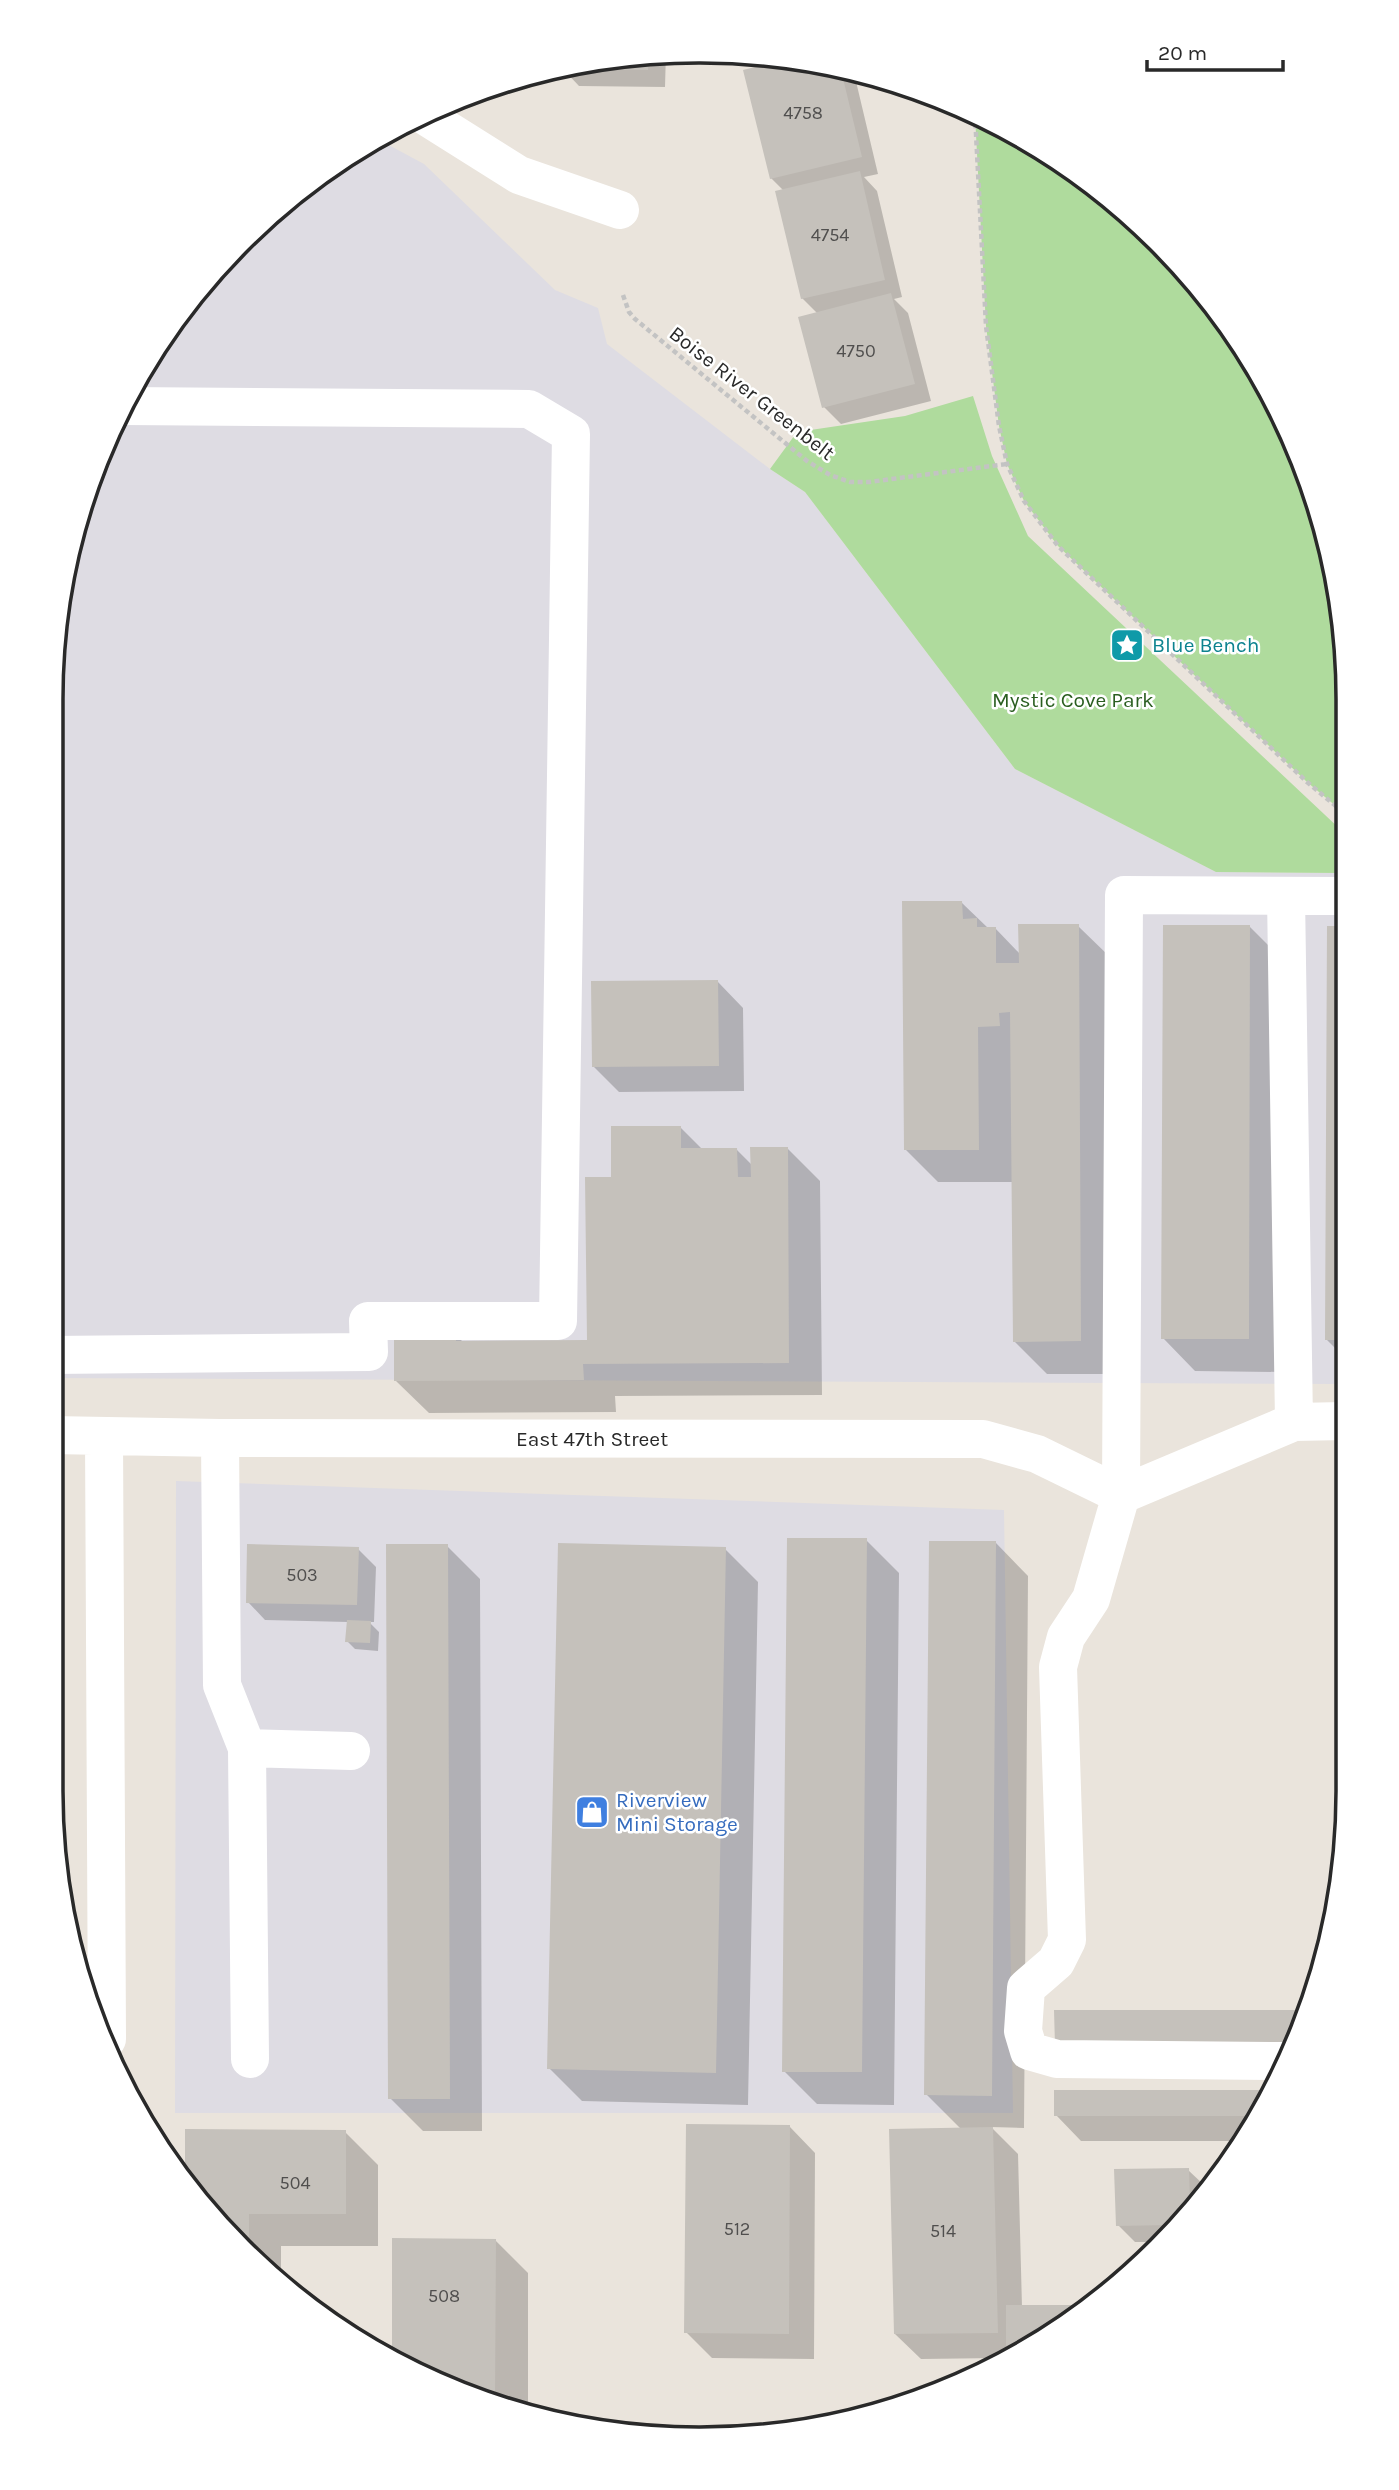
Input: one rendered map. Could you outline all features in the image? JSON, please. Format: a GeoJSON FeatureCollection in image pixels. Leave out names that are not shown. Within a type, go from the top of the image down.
{"type":"FeatureCollection","features":[{"type":"Feature","properties":{"kind":"street"},"geometry":{"type":"LineString","coordinates":[[434,121],[519,175],[620,210]]}},
{"type":"Feature","properties":{"kind":"street"},"geometry":{"type":"LineString","coordinates":[[63,1355],[369,1352],[368,1321],[558,1321],[570,434],[528,409],[135,406]]}},
{"type":"Feature","properties":{"kind":"street"},"geometry":{"type":"LineString","coordinates":[[1275,2061],[1057,2059],[1029,2051],[1023,2031],[1026,1988],[1056,1962],[1067,1940],[1058,1667],[1066,1637],[1091,1599],[1121,1495],[1124,895],[1336,896]]}},
{"type":"Feature","properties":{"kind":"street"},"geometry":{"type":"LineString","coordinates":[[1286,896],[1294,1422]]}},
{"type":"Feature","properties":{"kind":"street"},"geometry":{"type":"LineString","coordinates":[[1121,1495],[1294,1422],[1336,1421]]}},
{"type":"Feature","properties":{"kind":"street","name":"East 47th Street"},"geometry":{"type":"LineString","coordinates":[[63,1435],[220,1438],[983,1439],[1037,1454],[1121,1495]]}},
{"type":"Feature","properties":{"kind":"street"},"geometry":{"type":"LineString","coordinates":[[104,1436],[107,2023]]}},
{"type":"Feature","properties":{"kind":"street"},"geometry":{"type":"LineString","coordinates":[[220,1438],[222,1685],[247,1748],[250,2059]]}},
{"type":"Feature","properties":{"kind":"street"},"geometry":{"type":"LineString","coordinates":[[247,1748],[351,1751]]}},
{"type":"Feature","properties":{"kind":"path"},"geometry":{"type":"LineString","coordinates":[[976,126],[986,326],[999,426],[1007,464],[1024,501],[1058,546],[1307,782],[1336,806]]}},
{"type":"Feature","properties":{"kind":"path","name":"Boise River Greenbelt"},"geometry":{"type":"LineString","coordinates":[[623,295],[629,312],[635,319],[772,434],[830,475],[850,482],[869,482],[1007,464]]}},
{"type":"Feature","properties":{"kind":"shaded area"},"geometry":{"type":"Polygon","coordinates":[[[388,145],[424,164],[555,290],[598,308],[607,344],[770,469],[805,492],[1015,769],[1216,872],[1336,873],[1336,1384],[63,1378],[63,700],[68,616],[75,575],[97,495],[129,418],[170,346],[221,280],[249,249],[312,195],[388,145]]]}},
{"type":"Feature","properties":{"kind":"shaded area","name":"Riverview Mini Storage"},"geometry":{"type":"Polygon","coordinates":[[[176,1481],[1004,1510],[1013,2113],[175,2113],[176,1481]]]}},
{"type":"Feature","properties":{"kind":"green space"},"geometry":{"type":"Polygon","coordinates":[[[976,126],[1053,170],[1119,221],[1150,249],[1204,312],[1251,381],[1288,456],[1302,495],[1324,575],[1335,658],[1336,806],[1307,782],[1058,546],[1024,501],[1007,464],[999,426],[986,326],[976,126]]]}},
{"type":"Feature","properties":{"kind":"green space","name":"Mystic Cove Park"},"geometry":{"type":"Polygon","coordinates":[[[973,396],[992,456],[1028,536],[1336,825],[1336,873],[1216,872],[1015,769],[805,492],[770,469],[797,432],[905,416],[973,396]]]}},
{"type":"Feature","properties":{"kind":"building"},"geometry":{"type":"Polygon","coordinates":[[[648,65],[648,70],[607,70],[648,65]]]}},
{"type":"Feature","properties":{"kind":"building"},"geometry":{"type":"Polygon","coordinates":[[[760,66],[783,68],[843,80],[862,157],[770,179],[743,70],[760,66]]]}},
{"type":"Feature","properties":{"kind":"building"},"geometry":{"type":"Polygon","coordinates":[[[860,171],[885,280],[801,299],[775,191],[860,171]]]}},
{"type":"Feature","properties":{"kind":"building"},"geometry":{"type":"Polygon","coordinates":[[[891,293],[915,384],[822,408],[798,317],[891,293]]]}},
{"type":"Feature","properties":{"kind":"building"},"geometry":{"type":"Polygon","coordinates":[[[902,901],[962,901],[963,919],[977,918],[977,927],[996,927],[996,963],[1019,963],[1018,924],[1079,924],[1081,1341],[1013,1342],[1010,1012],[999,1013],[1000,1026],[978,1027],[979,1150],[904,1150],[902,901]]]}},
{"type":"Feature","properties":{"kind":"building"},"geometry":{"type":"Polygon","coordinates":[[[1163,925],[1250,925],[1249,1339],[1161,1339],[1163,925]]]}},
{"type":"Feature","properties":{"kind":"building"},"geometry":{"type":"Polygon","coordinates":[[[1327,926],[1336,926],[1336,1340],[1325,1340],[1327,926]]]}},
{"type":"Feature","properties":{"kind":"building"},"geometry":{"type":"Polygon","coordinates":[[[718,980],[719,1066],[592,1067],[591,981],[718,980]]]}},
{"type":"Feature","properties":{"kind":"building"},"geometry":{"type":"Polygon","coordinates":[[[611,1126],[681,1126],[681,1148],[737,1148],[738,1177],[751,1177],[750,1147],[788,1147],[789,1363],[583,1364],[584,1380],[394,1381],[394,1333],[456,1333],[456,1341],[587,1340],[585,1177],[611,1177],[611,1126]]]}},
{"type":"Feature","properties":{"kind":"building"},"geometry":{"type":"Polygon","coordinates":[[[787,1538],[867,1538],[862,2072],[782,2072],[787,1538]]]}},
{"type":"Feature","properties":{"kind":"building"},"geometry":{"type":"Polygon","coordinates":[[[929,1541],[996,1541],[992,2096],[924,2095],[929,1541]]]}},
{"type":"Feature","properties":{"kind":"building"},"geometry":{"type":"Polygon","coordinates":[[[558,1543],[726,1547],[716,2073],[547,2069],[558,1543]]]}},
{"type":"Feature","properties":{"kind":"building"},"geometry":{"type":"Polygon","coordinates":[[[247,1544],[359,1547],[357,1605],[246,1603],[247,1544]]]}},
{"type":"Feature","properties":{"kind":"building"},"geometry":{"type":"Polygon","coordinates":[[[386,1544],[448,1544],[450,2099],[388,2099],[386,1544]]]}},
{"type":"Feature","properties":{"kind":"building"},"geometry":{"type":"Polygon","coordinates":[[[347,1620],[371,1621],[370,1643],[345,1642],[347,1620]]]}},
{"type":"Feature","properties":{"kind":"building"},"geometry":{"type":"Polygon","coordinates":[[[1054,2010],[1297,2010],[1283,2045],[1055,2045],[1054,2010]]]}},
{"type":"Feature","properties":{"kind":"building"},"geometry":{"type":"Polygon","coordinates":[[[1054,2090],[1261,2090],[1247,2116],[1054,2116],[1054,2090]]]}},
{"type":"Feature","properties":{"kind":"building"},"geometry":{"type":"Polygon","coordinates":[[[686,2124],[790,2125],[789,2334],[684,2333],[686,2124]]]}},
{"type":"Feature","properties":{"kind":"building"},"geometry":{"type":"Polygon","coordinates":[[[993,2127],[998,2333],[894,2334],[889,2129],[993,2127]]]}},
{"type":"Feature","properties":{"kind":"building"},"geometry":{"type":"Polygon","coordinates":[[[185,2129],[346,2130],[346,2214],[249,2214],[249,2241],[185,2164],[185,2129]]]}},
{"type":"Feature","properties":{"kind":"building"},"geometry":{"type":"Polygon","coordinates":[[[1189,2168],[1190,2195],[1164,2225],[1116,2226],[1114,2169],[1189,2168]]]}},
{"type":"Feature","properties":{"kind":"building"},"geometry":{"type":"Polygon","coordinates":[[[392,2238],[496,2239],[495,2393],[456,2379],[392,2348],[392,2238]]]}},
{"type":"Feature","properties":{"kind":"building"},"geometry":{"type":"Polygon","coordinates":[[[1006,2305],[1073,2305],[1053,2320],[1006,2348],[1006,2305]]]}},
{"type":"Feature","properties":{"kind":"place","name":"Blue Bench"},"geometry":{"type":"Point","coordinates":[1127,645]}},
{"type":"Feature","properties":{"kind":"place","name":"Riverview Mini Storage"},"geometry":{"type":"Point","coordinates":[592,1812]}}]}
